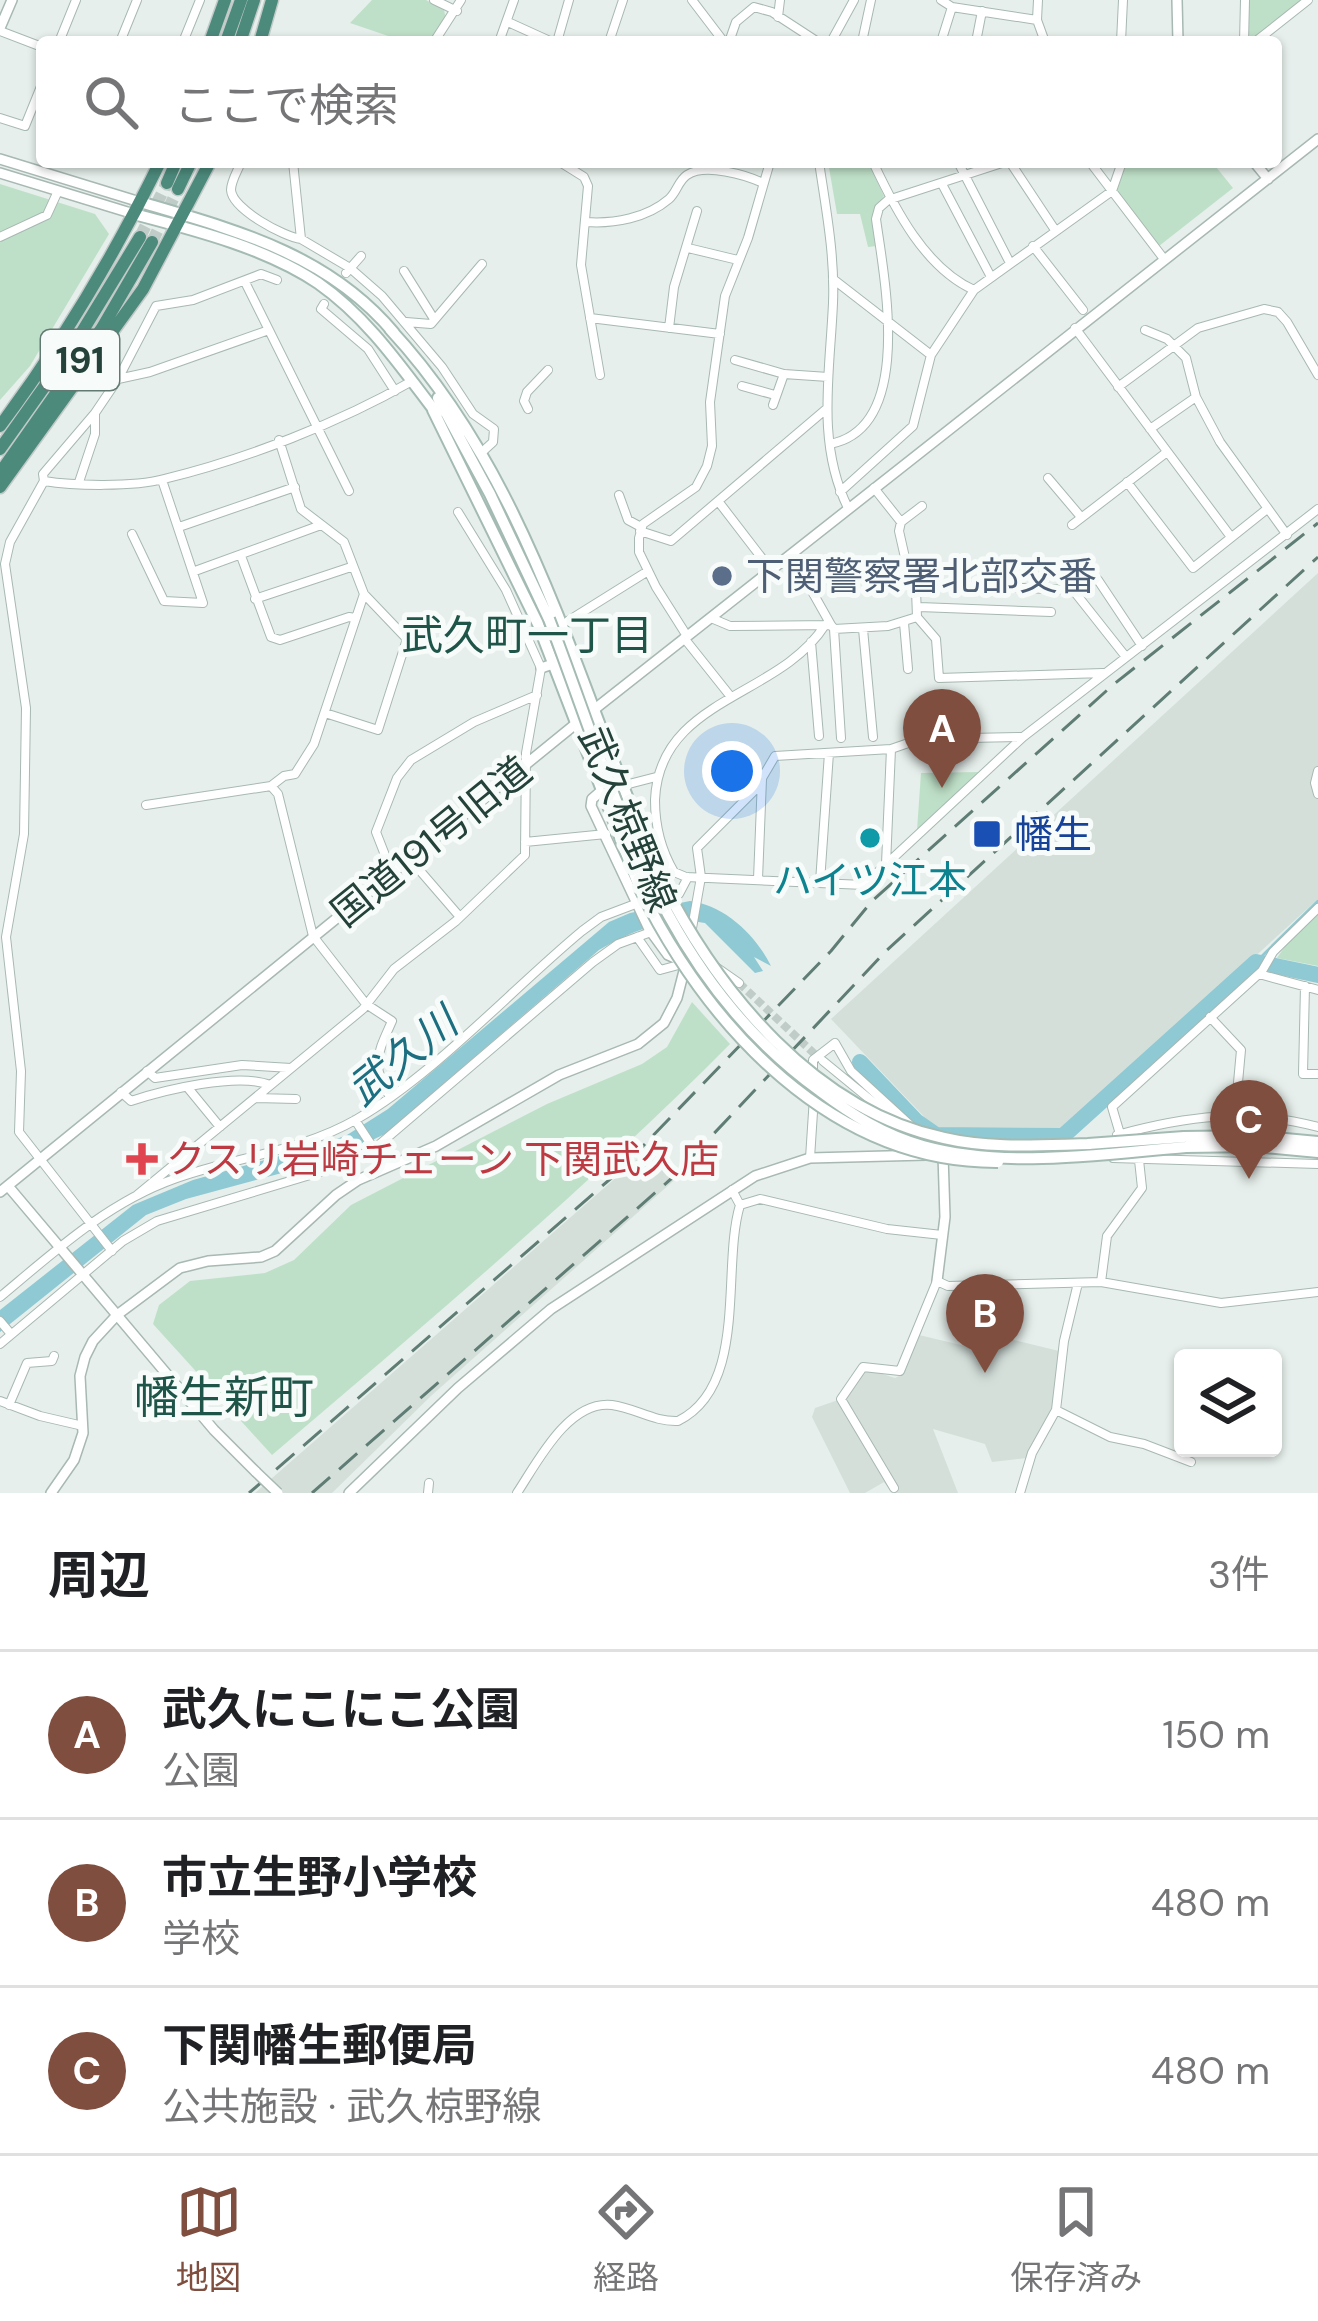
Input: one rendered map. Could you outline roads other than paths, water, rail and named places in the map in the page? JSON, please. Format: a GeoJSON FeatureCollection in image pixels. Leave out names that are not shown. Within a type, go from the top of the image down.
{"type":"FeatureCollection","features":[{"type":"Feature","properties":{"kind":"highway"},"geometry":{"type":"LineString","coordinates":[[212,36],[225,0]]}},
{"type":"Feature","properties":{"kind":"highway"},"geometry":{"type":"LineString","coordinates":[[228,36],[241,0]]}},
{"type":"Feature","properties":{"kind":"highway"},"geometry":{"type":"LineString","coordinates":[[242,36],[254,0]]}},
{"type":"Feature","properties":{"kind":"highway"},"geometry":{"type":"LineString","coordinates":[[262,36],[272,0]]}},
{"type":"Feature","properties":{"kind":"highway"},"geometry":{"type":"LineString","coordinates":[[0,426],[43,369],[157,168]]}},
{"type":"Feature","properties":{"kind":"highway"},"geometry":{"type":"LineString","coordinates":[[175,168],[173,186],[186,168]]}},
{"type":"Feature","properties":{"kind":"highway"},"geometry":{"type":"LineString","coordinates":[[0,487],[102,350],[182,221],[207,168]]}},
{"type":"Feature","properties":{"kind":"highway","name":"191"},"geometry":{"type":"LineString","coordinates":[[0,449],[146,240],[102,328],[0,473]]}},
{"type":"Feature","properties":{"kind":"main road","name":"武久椋野線"},"geometry":{"type":"LineString","coordinates":[[137,208],[256,237],[297,255],[356,295],[390,329],[435,393],[490,494],[549,619],[633,845],[671,926],[706,979],[750,1032],[831,1099],[890,1128],[938,1143],[1003,1150],[1090,1149],[1255,1136],[1318,1142]]}},
{"type":"Feature","properties":{"kind":"main road","name":"武久椋野線"},"geometry":{"type":"LineString","coordinates":[[182,221],[321,285],[382,342],[414,381],[490,494]]}},
{"type":"Feature","properties":{"kind":"main road"},"geometry":{"type":"LineString","coordinates":[[390,329],[441,390],[481,453],[542,575],[662,880],[705,956],[749,1012],[808,1069],[848,1098],[903,1126],[960,1142],[1090,1149]]}},
{"type":"Feature","properties":{"kind":"main road"},"geometry":{"type":"LineString","coordinates":[[433,410],[499,537],[640,889],[688,972],[732,1029],[793,1086],[836,1117],[890,1145],[941,1159],[997,1162],[1090,1149]]}},
{"type":"Feature","properties":{"kind":"main road","name":"武久椋野線"},"geometry":{"type":"LineString","coordinates":[[1185,1142],[1318,1152]]}},
{"type":"Feature","properties":{"kind":"street"},"geometry":{"type":"LineString","coordinates":[[12,0],[0,29],[36,44]]}},
{"type":"Feature","properties":{"kind":"street"},"geometry":{"type":"LineString","coordinates":[[61,36],[76,0]]}},
{"type":"Feature","properties":{"kind":"street"},"geometry":{"type":"LineString","coordinates":[[122,36],[137,0]]}},
{"type":"Feature","properties":{"kind":"street"},"geometry":{"type":"LineString","coordinates":[[185,36],[200,0]]}},
{"type":"Feature","properties":{"kind":"street"},"geometry":{"type":"LineString","coordinates":[[434,0],[457,11]]}},
{"type":"Feature","properties":{"kind":"street"},"geometry":{"type":"LineString","coordinates":[[438,36],[461,0]]}},
{"type":"Feature","properties":{"kind":"street"},"geometry":{"type":"LineString","coordinates":[[502,36],[514,0]]}},
{"type":"Feature","properties":{"kind":"street"},"geometry":{"type":"LineString","coordinates":[[556,36],[569,0]]}},
{"type":"Feature","properties":{"kind":"street"},"geometry":{"type":"LineString","coordinates":[[611,36],[623,0]]}},
{"type":"Feature","properties":{"kind":"street"},"geometry":{"type":"LineString","coordinates":[[692,0],[722,36]]}},
{"type":"Feature","properties":{"kind":"street"},"geometry":{"type":"LineString","coordinates":[[778,17],[780,0]]}},
{"type":"Feature","properties":{"kind":"street"},"geometry":{"type":"LineString","coordinates":[[834,36],[854,0]]}},
{"type":"Feature","properties":{"kind":"street"},"geometry":{"type":"LineString","coordinates":[[863,36],[872,0]]}},
{"type":"Feature","properties":{"kind":"street"},"geometry":{"type":"LineString","coordinates":[[941,0],[952,7],[1037,20]]}},
{"type":"Feature","properties":{"kind":"street"},"geometry":{"type":"LineString","coordinates":[[1038,0],[1037,20],[1043,36]]}},
{"type":"Feature","properties":{"kind":"street"},"geometry":{"type":"LineString","coordinates":[[1121,36],[1123,0]]}},
{"type":"Feature","properties":{"kind":"street"},"geometry":{"type":"LineString","coordinates":[[1177,0],[1178,36]]}},
{"type":"Feature","properties":{"kind":"street"},"geometry":{"type":"LineString","coordinates":[[1244,36],[1245,0]]}},
{"type":"Feature","properties":{"kind":"street"},"geometry":{"type":"LineString","coordinates":[[1263,36],[1308,0]]}},
{"type":"Feature","properties":{"kind":"street"},"geometry":{"type":"LineString","coordinates":[[730,36],[751,3],[808,36]]}},
{"type":"Feature","properties":{"kind":"street"},"geometry":{"type":"LineString","coordinates":[[943,36],[952,7]]}},
{"type":"Feature","properties":{"kind":"street"},"geometry":{"type":"LineString","coordinates":[[977,36],[982,11]]}},
{"type":"Feature","properties":{"kind":"street"},"geometry":{"type":"LineString","coordinates":[[508,22],[540,36]]}},
{"type":"Feature","properties":{"kind":"street"},"geometry":{"type":"LineString","coordinates":[[0,118],[25,126],[36,99]]}},
{"type":"Feature","properties":{"kind":"street","name":"国道191号旧道"},"geometry":{"type":"LineString","coordinates":[[1282,168],[1318,139]]}},
{"type":"Feature","properties":{"kind":"street"},"geometry":{"type":"LineString","coordinates":[[0,159],[137,208]]}},
{"type":"Feature","properties":{"kind":"street"},"geometry":{"type":"LineString","coordinates":[[239,168],[232,188],[234,200],[268,226],[301,239],[348,271],[404,322],[473,414],[494,429],[493,442],[481,453]]}},
{"type":"Feature","properties":{"kind":"street"},"geometry":{"type":"LineString","coordinates":[[293,168],[301,239]]}},
{"type":"Feature","properties":{"kind":"street"},"geometry":{"type":"LineString","coordinates":[[570,168],[584,177],[588,186],[581,265],[600,375]]}},
{"type":"Feature","properties":{"kind":"street"},"geometry":{"type":"LineString","coordinates":[[731,697],[685,637],[638,546],[640,529],[692,492],[704,474],[712,446],[709,410],[726,290],[768,168]]}},
{"type":"Feature","properties":{"kind":"street"},"geometry":{"type":"LineString","coordinates":[[821,168],[833,279],[825,410],[840,492],[848,508]]}},
{"type":"Feature","properties":{"kind":"street"},"geometry":{"type":"LineString","coordinates":[[876,168],[927,254],[952,279],[974,290]]}},
{"type":"Feature","properties":{"kind":"street"},"geometry":{"type":"LineString","coordinates":[[961,168],[1010,263]]}},
{"type":"Feature","properties":{"kind":"street"},"geometry":{"type":"LineString","coordinates":[[830,444],[842,442],[878,409],[890,322],[876,219],[881,205],[987,168]]}},
{"type":"Feature","properties":{"kind":"street"},"geometry":{"type":"LineString","coordinates":[[1011,168],[1055,230]]}},
{"type":"Feature","properties":{"kind":"street"},"geometry":{"type":"LineString","coordinates":[[1095,168],[1164,259]]}},
{"type":"Feature","properties":{"kind":"street"},"geometry":{"type":"LineString","coordinates":[[840,492],[913,426],[931,355],[974,290],[1112,190],[1120,168]]}},
{"type":"Feature","properties":{"kind":"street"},"geometry":{"type":"LineString","coordinates":[[1259,168],[1268,179]]}},
{"type":"Feature","properties":{"kind":"street","name":"国道191号旧道"},"geometry":{"type":"LineString","coordinates":[[2,1185],[574,725],[1282,168]]}},
{"type":"Feature","properties":{"kind":"street"},"geometry":{"type":"LineString","coordinates":[[586,222],[643,214],[672,196],[683,179],[696,172],[745,176],[763,183]]}},
{"type":"Feature","properties":{"kind":"street"},"geometry":{"type":"LineString","coordinates":[[0,173],[137,208]]}},
{"type":"Feature","properties":{"kind":"street"},"geometry":{"type":"LineString","coordinates":[[942,184],[991,277]]}},
{"type":"Feature","properties":{"kind":"street"},"geometry":{"type":"LineString","coordinates":[[0,237],[47,215],[58,191]]}},
{"type":"Feature","properties":{"kind":"street"},"geometry":{"type":"LineString","coordinates":[[669,328],[674,287],[697,211]]}},
{"type":"Feature","properties":{"kind":"street"},"geometry":{"type":"LineString","coordinates":[[1033,246],[1083,310]]}},
{"type":"Feature","properties":{"kind":"street"},"geometry":{"type":"LineString","coordinates":[[688,248],[739,260]]}},
{"type":"Feature","properties":{"kind":"street"},"geometry":{"type":"LineString","coordinates":[[348,271],[361,256]]}},
{"type":"Feature","properties":{"kind":"street"},"geometry":{"type":"LineString","coordinates":[[404,322],[431,324],[482,264]]}},
{"type":"Feature","properties":{"kind":"street"},"geometry":{"type":"LineString","coordinates":[[404,271],[434,319]]}},
{"type":"Feature","properties":{"kind":"street"},"geometry":{"type":"LineString","coordinates":[[111,1250],[19,1132],[21,1071],[6,951],[22,860],[27,762],[24,686],[5,564],[10,542],[44,481],[43,474],[118,379],[156,306],[193,300],[261,274],[277,280]]}},
{"type":"Feature","properties":{"kind":"street"},"geometry":{"type":"LineString","coordinates":[[833,279],[931,355]]}},
{"type":"Feature","properties":{"kind":"street"},"geometry":{"type":"LineString","coordinates":[[245,281],[349,491]]}},
{"type":"Feature","properties":{"kind":"street"},"geometry":{"type":"LineString","coordinates":[[324,304],[321,309],[368,349],[395,391]]}},
{"type":"Feature","properties":{"kind":"street"},"geometry":{"type":"LineString","coordinates":[[1118,387],[1198,328],[1271,310],[1287,322],[1318,375]]}},
{"type":"Feature","properties":{"kind":"street"},"geometry":{"type":"LineString","coordinates":[[590,318],[720,334]]}},
{"type":"Feature","properties":{"kind":"street"},"geometry":{"type":"LineString","coordinates":[[1075,328],[1231,537]]}},
{"type":"Feature","properties":{"kind":"street"},"geometry":{"type":"LineString","coordinates":[[118,379],[269,330]]}},
{"type":"Feature","properties":{"kind":"street"},"geometry":{"type":"LineString","coordinates":[[1145,330],[1174,344],[1186,358],[1196,397],[1225,451],[1287,535]]}},
{"type":"Feature","properties":{"kind":"street"},"geometry":{"type":"LineString","coordinates":[[735,361],[784,374],[828,377]]}},
{"type":"Feature","properties":{"kind":"street"},"geometry":{"type":"LineString","coordinates":[[529,409],[526,392],[548,370]]}},
{"type":"Feature","properties":{"kind":"street"},"geometry":{"type":"LineString","coordinates":[[742,386],[774,400],[784,374]]}},
{"type":"Feature","properties":{"kind":"street"},"geometry":{"type":"LineString","coordinates":[[44,481],[162,480],[318,427],[414,381]]}},
{"type":"Feature","properties":{"kind":"street"},"geometry":{"type":"LineString","coordinates":[[1150,429],[1196,397]]}},
{"type":"Feature","properties":{"kind":"street"},"geometry":{"type":"LineString","coordinates":[[619,495],[628,520],[671,541],[825,410]]}},
{"type":"Feature","properties":{"kind":"street"},"geometry":{"type":"LineString","coordinates":[[79,482],[95,434],[94,413]]}},
{"type":"Feature","properties":{"kind":"street"},"geometry":{"type":"LineString","coordinates":[[279,440],[301,509],[344,542],[364,594],[407,639],[378,730],[324,713]]}},
{"type":"Feature","properties":{"kind":"street"},"geometry":{"type":"LineString","coordinates":[[1072,525],[1167,452]]}},
{"type":"Feature","properties":{"kind":"street"},"geometry":{"type":"LineString","coordinates":[[1048,478],[1081,517]]}},
{"type":"Feature","properties":{"kind":"street"},"geometry":{"type":"LineString","coordinates":[[132,534],[164,601],[202,603],[162,480]]}},
{"type":"Feature","properties":{"kind":"street"},"geometry":{"type":"LineString","coordinates":[[1127,482],[1193,568],[1267,508]]}},
{"type":"Feature","properties":{"kind":"street"},"geometry":{"type":"LineString","coordinates":[[179,527],[295,488]]}},
{"type":"Feature","properties":{"kind":"street"},"geometry":{"type":"LineString","coordinates":[[874,488],[901,522],[907,562],[916,563],[918,612],[936,639],[939,678],[1105,673]]}},
{"type":"Feature","properties":{"kind":"street"},"geometry":{"type":"LineString","coordinates":[[718,501],[772,570]]}},
{"type":"Feature","properties":{"kind":"street"},"geometry":{"type":"LineString","coordinates":[[901,522],[922,506]]}},
{"type":"Feature","properties":{"kind":"street"},"geometry":{"type":"LineString","coordinates":[[830,626],[770,677],[731,697],[683,732],[664,755],[656,777],[655,809],[663,850],[674,872],[688,877],[864,885],[1023,737],[1318,508]]}},
{"type":"Feature","properties":{"kind":"street"},"geometry":{"type":"LineString","coordinates":[[0,1297],[137,1195],[255,1098],[366,1004],[394,970],[460,917],[525,855],[526,766],[537,695],[547,666],[458,512]]}},
{"type":"Feature","properties":{"kind":"street"},"geometry":{"type":"LineString","coordinates":[[195,571],[321,525]]}},
{"type":"Feature","properties":{"kind":"street"},"geometry":{"type":"LineString","coordinates":[[791,554],[830,626],[841,738]]}},
{"type":"Feature","properties":{"kind":"street"},"geometry":{"type":"LineString","coordinates":[[241,556],[271,637],[280,640],[355,618]]}},
{"type":"Feature","properties":{"kind":"street"},"geometry":{"type":"LineString","coordinates":[[255,599],[351,567]]}},
{"type":"Feature","properties":{"kind":"street"},"geometry":{"type":"LineString","coordinates":[[568,621],[648,571]]}},
{"type":"Feature","properties":{"kind":"street"},"geometry":{"type":"LineString","coordinates":[[1098,580],[1142,646]]}},
{"type":"Feature","properties":{"kind":"street"},"geometry":{"type":"LineString","coordinates":[[917,584],[1072,590],[1126,657]]}},
{"type":"Feature","properties":{"kind":"street"},"geometry":{"type":"LineString","coordinates":[[146,805],[271,786],[295,774],[314,744],[364,594]]}},
{"type":"Feature","properties":{"kind":"street"},"geometry":{"type":"LineString","coordinates":[[711,618],[730,626],[863,629],[904,622],[918,612],[1051,612]]}},
{"type":"Feature","properties":{"kind":"street"},"geometry":{"type":"LineString","coordinates":[[904,622],[908,670]]}},
{"type":"Feature","properties":{"kind":"street"},"geometry":{"type":"LineString","coordinates":[[863,629],[873,737]]}},
{"type":"Feature","properties":{"kind":"street"},"geometry":{"type":"LineString","coordinates":[[811,641],[819,736]]}},
{"type":"Feature","properties":{"kind":"street"},"geometry":{"type":"LineString","coordinates":[[547,666],[576,657]]}},
{"type":"Feature","properties":{"kind":"street"},"geometry":{"type":"LineString","coordinates":[[392,873],[376,832],[406,764],[454,732],[537,695]]}},
{"type":"Feature","properties":{"kind":"street"},"geometry":{"type":"LineString","coordinates":[[51,1493],[74,1460],[85,1426],[81,1369],[93,1341],[117,1315],[180,1268],[275,1251],[358,1180],[436,1146],[560,1076],[638,1044],[664,1023],[686,963],[701,877],[697,848],[762,778],[775,757],[892,749],[920,739],[1023,737]]}},
{"type":"Feature","properties":{"kind":"street"},"geometry":{"type":"LineString","coordinates":[[886,865],[892,749]]}},
{"type":"Feature","properties":{"kind":"street"},"geometry":{"type":"LineString","coordinates":[[820,882],[829,753]]}},
{"type":"Feature","properties":{"kind":"street"},"geometry":{"type":"LineString","coordinates":[[616,763],[591,806],[650,930],[668,956],[719,968],[740,982]]}},
{"type":"Feature","properties":{"kind":"street"},"geometry":{"type":"LineString","coordinates":[[1318,770],[1318,794]]}},
{"type":"Feature","properties":{"kind":"street"},"geometry":{"type":"LineString","coordinates":[[625,785],[656,777]]}},
{"type":"Feature","properties":{"kind":"street"},"geometry":{"type":"LineString","coordinates":[[758,879],[762,778]]}},
{"type":"Feature","properties":{"kind":"street"},"geometry":{"type":"LineString","coordinates":[[271,786],[278,794],[313,936],[366,1004],[392,1021],[377,1056],[382,1084],[390,1097]]}},
{"type":"Feature","properties":{"kind":"street"},"geometry":{"type":"LineString","coordinates":[[525,842],[606,834]]}},
{"type":"Feature","properties":{"kind":"street"},"geometry":{"type":"LineString","coordinates":[[409,859],[460,917]]}},
{"type":"Feature","properties":{"kind":"street"},"geometry":{"type":"LineString","coordinates":[[137,1195],[176,1178],[317,1138],[355,1120],[390,1097],[601,916],[674,897],[688,877]]}},
{"type":"Feature","properties":{"kind":"street"},"geometry":{"type":"LineString","coordinates":[[1101,1282],[1107,1236],[1142,1188],[1139,1160],[1120,1135],[1112,1107],[1261,972],[1318,908]]}},
{"type":"Feature","properties":{"kind":"street"},"geometry":{"type":"LineString","coordinates":[[0,1344],[111,1250],[146,1227],[175,1214],[313,1174],[374,1149],[593,962],[650,930]]}},
{"type":"Feature","properties":{"kind":"street"},"geometry":{"type":"LineString","coordinates":[[638,938],[660,970],[686,963]]}},
{"type":"Feature","properties":{"kind":"street"},"geometry":{"type":"LineString","coordinates":[[1261,972],[1318,990]]}},
{"type":"Feature","properties":{"kind":"street"},"geometry":{"type":"LineString","coordinates":[[1305,986],[1303,1074],[1318,1074]]}},
{"type":"Feature","properties":{"kind":"street"},"geometry":{"type":"LineString","coordinates":[[1210,1017],[1241,1050],[1235,1114]]}},
{"type":"Feature","properties":{"kind":"street"},"geometry":{"type":"LineString","coordinates":[[810,1158],[813,1060],[836,1042],[860,1080],[944,1155],[942,1235],[937,1281],[928,1307],[913,1331],[900,1371],[863,1366],[841,1399],[894,1489]]}},
{"type":"Feature","properties":{"kind":"street"},"geometry":{"type":"LineString","coordinates":[[823,1061],[944,1155]]}},
{"type":"Feature","properties":{"kind":"street"},"geometry":{"type":"LineString","coordinates":[[147,1071],[155,1078],[242,1065],[290,1068]]}},
{"type":"Feature","properties":{"kind":"street"},"geometry":{"type":"LineString","coordinates":[[121,1092],[131,1101],[188,1088],[257,1081],[271,1084]]}},
{"type":"Feature","properties":{"kind":"street"},"geometry":{"type":"LineString","coordinates":[[188,1088],[220,1127]]}},
{"type":"Feature","properties":{"kind":"street"},"geometry":{"type":"LineString","coordinates":[[255,1098],[296,1099]]}},
{"type":"Feature","properties":{"kind":"street"},"geometry":{"type":"LineString","coordinates":[[1028,1153],[1192,1118],[1235,1114],[1318,1127]]}},
{"type":"Feature","properties":{"kind":"street"},"geometry":{"type":"LineString","coordinates":[[355,1120],[374,1149]]}},
{"type":"Feature","properties":{"kind":"street"},"geometry":{"type":"LineString","coordinates":[[349,1493],[458,1388],[551,1309],[755,1176],[810,1158],[1028,1153],[1318,1164]]}},
{"type":"Feature","properties":{"kind":"street"},"geometry":{"type":"LineString","coordinates":[[2,1185],[214,1430],[278,1493]]}},
{"type":"Feature","properties":{"kind":"street"},"geometry":{"type":"LineString","coordinates":[[517,1493],[552,1441],[590,1409],[613,1405],[678,1421],[700,1403],[721,1368],[727,1343],[740,1205],[732,1190]]}},
{"type":"Feature","properties":{"kind":"street"},"geometry":{"type":"LineString","coordinates":[[740,1205],[760,1198],[886,1229],[942,1235]]}},
{"type":"Feature","properties":{"kind":"street"},"geometry":{"type":"LineString","coordinates":[[937,1281],[948,1286],[1101,1282],[1221,1303],[1318,1292]]}},
{"type":"Feature","properties":{"kind":"street"},"geometry":{"type":"LineString","coordinates":[[1020,1493],[1029,1459],[1056,1410],[1064,1340],[1078,1283]]}},
{"type":"Feature","properties":{"kind":"street"},"geometry":{"type":"LineString","coordinates":[[0,1321],[10,1332]]}},
{"type":"Feature","properties":{"kind":"street"},"geometry":{"type":"LineString","coordinates":[[54,1355],[52,1361],[27,1363],[4,1403],[85,1426]]}},
{"type":"Feature","properties":{"kind":"street"},"geometry":{"type":"LineString","coordinates":[[1056,1410],[1117,1439],[1191,1462]]}},
{"type":"Feature","properties":{"kind":"water"},"geometry":{"type":"Polygon","coordinates":[[[690,901],[715,908],[738,923],[771,966],[754,957],[763,971],[755,973],[705,923],[663,923],[623,937],[599,950],[385,1134],[330,1160],[186,1199],[146,1215],[0,1332],[0,1310],[133,1205],[193,1180],[347,1135],[388,1109],[609,922],[690,901]]]}},
{"type":"Feature","properties":{"kind":"waterway"},"geometry":{"type":"LineString","coordinates":[[1256,962],[1318,901]]}},
{"type":"Feature","properties":{"kind":"waterway","name":"武久川"},"geometry":{"type":"LineString","coordinates":[[860,1062],[916,1121],[936,1135],[1063,1136],[1256,962],[1318,975]]}},
{"type":"Feature","properties":{"kind":"tunnel"},"geometry":{"type":"LineString","coordinates":[[140,237],[167,183]]}},
{"type":"Feature","properties":{"kind":"tunnel"},"geometry":{"type":"LineString","coordinates":[[152,242],[178,189]]}},
{"type":"Feature","properties":{"kind":"tunnel"},"geometry":{"type":"LineString","coordinates":[[739,983],[821,1060]]}},
{"type":"Feature","properties":{"kind":"railway"},"geometry":{"type":"LineString","coordinates":[[249,1493],[616,1174],[831,951],[872,901],[1114,684],[1318,523]]}},
{"type":"Feature","properties":{"kind":"railway"},"geometry":{"type":"LineString","coordinates":[[312,1493],[672,1178],[886,951],[1318,557]]}},
{"type":"Feature","properties":{"kind":"place","name":"下関警察署北部交番"},"geometry":{"type":"Point","coordinates":[722,576]}},
{"type":"Feature","properties":{"kind":"place","name":"武久にこにこ公園"},"geometry":{"type":"Point","coordinates":[942,788]}},
{"type":"Feature","properties":{"kind":"place","name":"幡生"},"geometry":{"type":"Point","coordinates":[987,834]}},
{"type":"Feature","properties":{"kind":"place","name":"ハイツ江本"},"geometry":{"type":"Point","coordinates":[870,838]}},
{"type":"Feature","properties":{"kind":"place","name":"クスリ岩崎チェーン 下関武久店"},"geometry":{"type":"Point","coordinates":[142,1159]}},
{"type":"Feature","properties":{"kind":"place","name":"下関幡生郵便局"},"geometry":{"type":"Point","coordinates":[1249,1179]}},
{"type":"Feature","properties":{"kind":"place","name":"市立生野小学校"},"geometry":{"type":"Point","coordinates":[985,1373]}},
{"type":"Feature","properties":{"kind":"district","name":"武久町一丁目"},"geometry":{"type":"Point","coordinates":[527,635]}},
{"type":"Feature","properties":{"kind":"district","name":"幡生新町"},"geometry":{"type":"Point","coordinates":[224,1397]}}]}
